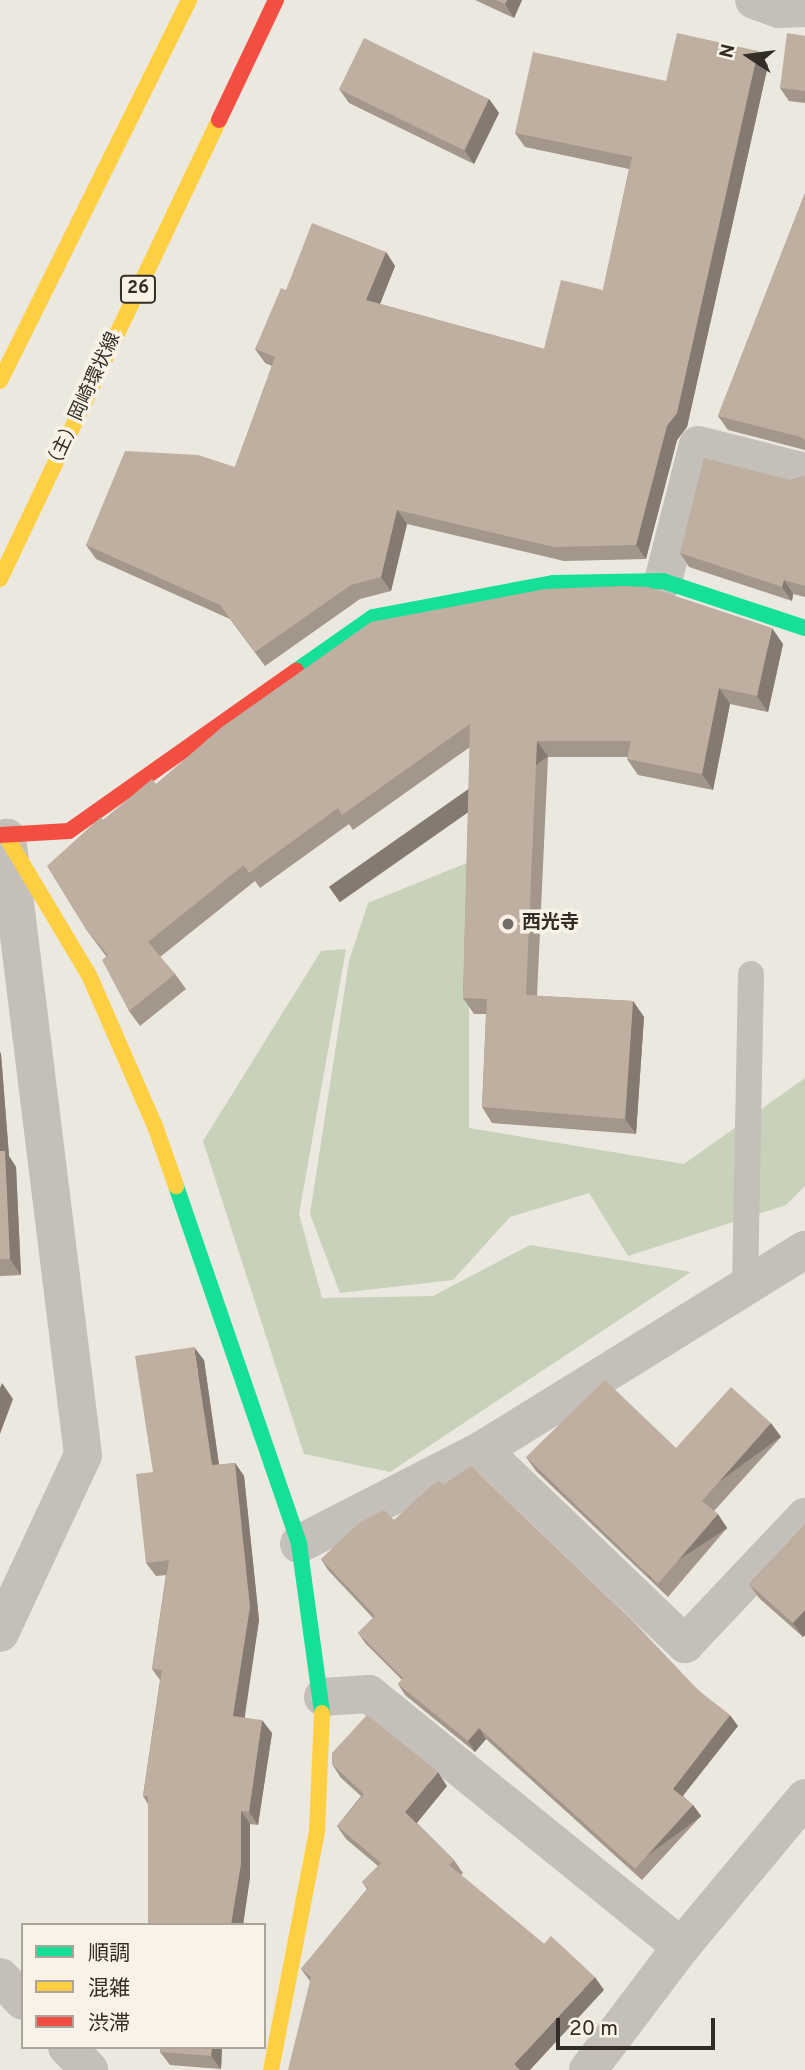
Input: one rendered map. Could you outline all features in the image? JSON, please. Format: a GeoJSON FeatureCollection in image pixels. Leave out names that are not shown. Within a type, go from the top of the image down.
{"type":"FeatureCollection","features":[{"type":"Feature","properties":{"kind":"street"},"geometry":{"type":"LineString","coordinates":[[0,381],[189,0]]}},
{"type":"Feature","properties":{"kind":"street","name":"（主）岡崎環状線"},"geometry":{"type":"LineString","coordinates":[[0,579],[276,0]]}},
{"type":"Feature","properties":{"kind":"street"},"geometry":{"type":"LineString","coordinates":[[754,0],[779,9],[805,8]]}},
{"type":"Feature","properties":{"kind":"street"},"geometry":{"type":"LineString","coordinates":[[663,581],[698,445],[805,472]]}},
{"type":"Feature","properties":{"kind":"street"},"geometry":{"type":"LineString","coordinates":[[3,837],[69,831],[373,617],[553,583],[663,581],[805,628]]}},
{"type":"Feature","properties":{"kind":"street"},"geometry":{"type":"LineString","coordinates":[[3,837],[89,975],[155,1126],[299,1544],[323,1697],[317,1832],[271,2070]]}},
{"type":"Feature","properties":{"kind":"street"},"geometry":{"type":"LineString","coordinates":[[0,1633],[83,1455],[3,837]]}},
{"type":"Feature","properties":{"kind":"street"},"geometry":{"type":"LineString","coordinates":[[299,1544],[482,1450],[805,1250]]}},
{"type":"Feature","properties":{"kind":"street"},"geometry":{"type":"LineString","coordinates":[[482,1450],[685,1644],[805,1517]]}},
{"type":"Feature","properties":{"kind":"street"},"geometry":{"type":"LineString","coordinates":[[323,1697],[369,1694],[681,1947]]}},
{"type":"Feature","properties":{"kind":"street"},"geometry":{"type":"LineString","coordinates":[[588,2070],[681,1947],[805,1798]]}},
{"type":"Feature","properties":{"kind":"street"},"geometry":{"type":"LineString","coordinates":[[0,1977],[21,1999]]}},
{"type":"Feature","properties":{"kind":"street"},"geometry":{"type":"LineString","coordinates":[[69,2049],[89,2070]]}},
{"type":"Feature","properties":{"kind":"lane"},"geometry":{"type":"LineString","coordinates":[[745,1286],[751,974]]}},
{"type":"Feature","properties":{"kind":"green space"},"geometry":{"type":"Polygon","coordinates":[[[469,862],[469,1128],[684,1164],[805,1078],[805,1186],[786,1205],[628,1256],[589,1193],[510,1217],[453,1280],[340,1293],[310,1214],[349,961],[368,903],[469,862]]]}},
{"type":"Feature","properties":{"kind":"green space"},"geometry":{"type":"Polygon","coordinates":[[[346,949],[299,1214],[322,1298],[433,1296],[530,1245],[691,1272],[390,1472],[304,1454],[203,1141],[321,951],[346,949]]]}},
{"type":"Feature","properties":{"kind":"building"},"geometry":{"type":"Polygon","coordinates":[[[677,33],[758,51],[677,413],[667,426],[636,545],[554,547],[397,510],[381,577],[351,585],[255,652],[220,605],[86,545],[125,451],[198,455],[235,467],[275,357],[255,349],[281,288],[286,290],[312,223],[386,252],[366,300],[544,349],[561,280],[603,290],[632,157],[515,133],[533,52],[666,81],[677,33]]]}},
{"type":"Feature","properties":{"kind":"building"},"geometry":{"type":"Polygon","coordinates":[[[787,33],[805,36],[805,91],[780,88],[787,33]]]}},
{"type":"Feature","properties":{"kind":"building"},"geometry":{"type":"Polygon","coordinates":[[[364,38],[489,99],[464,150],[339,89],[364,38]]]}},
{"type":"Feature","properties":{"kind":"building"},"geometry":{"type":"Polygon","coordinates":[[[805,193],[805,440],[718,416],[805,193]]]}},
{"type":"Feature","properties":{"kind":"building"},"geometry":{"type":"Polygon","coordinates":[[[704,458],[791,480],[805,476],[805,586],[784,580],[782,587],[680,553],[704,458]]]}},
{"type":"Feature","properties":{"kind":"building"},"geometry":{"type":"Polygon","coordinates":[[[648,587],[772,628],[757,696],[719,688],[702,774],[627,759],[631,741],[537,741],[526,995],[633,1001],[625,1119],[482,1107],[487,999],[463,998],[470,724],[342,815],[338,808],[249,873],[244,865],[148,942],[175,974],[129,1011],[102,960],[108,955],[85,928],[47,866],[101,817],[103,820],[152,779],[156,784],[222,727],[371,622],[545,589],[648,587]]]}},
{"type":"Feature","properties":{"kind":"building"},"geometry":{"type":"Polygon","coordinates":[[[0,1151],[5,1151],[10,1259],[0,1259],[0,1151]]]}},
{"type":"Feature","properties":{"kind":"building"},"geometry":{"type":"Polygon","coordinates":[[[194,1347],[212,1465],[235,1463],[250,1607],[233,1716],[262,1720],[249,1812],[241,1811],[241,1864],[231,1923],[148,1923],[148,1796],[143,1796],[162,1670],[152,1669],[169,1560],[146,1563],[136,1474],[153,1472],[135,1356],[194,1347]]]}},
{"type":"Feature","properties":{"kind":"building"},"geometry":{"type":"Polygon","coordinates":[[[605,1380],[676,1448],[731,1387],[771,1423],[702,1501],[718,1514],[658,1584],[526,1457],[605,1380]]]}},
{"type":"Feature","properties":{"kind":"building"},"geometry":{"type":"Polygon","coordinates":[[[471,1466],[632,1620],[698,1690],[730,1715],[673,1789],[693,1805],[635,1869],[479,1728],[468,1741],[398,1684],[403,1678],[358,1633],[375,1616],[321,1559],[359,1523],[384,1510],[394,1520],[431,1486],[440,1481],[443,1485],[471,1466]]]}},
{"type":"Feature","properties":{"kind":"building"},"geometry":{"type":"Polygon","coordinates":[[[805,1525],[805,1610],[793,1623],[749,1584],[805,1525]]]}},
{"type":"Feature","properties":{"kind":"building"},"geometry":{"type":"Polygon","coordinates":[[[367,1715],[438,1772],[405,1812],[454,1860],[449,1865],[544,1944],[551,1936],[595,1977],[514,2064],[520,2070],[288,2070],[311,1977],[301,1969],[368,1888],[362,1882],[381,1863],[337,1826],[364,1794],[332,1764],[332,1753],[367,1715]]]}},
{"type":"Feature","properties":{"kind":"building"},"geometry":{"type":"Polygon","coordinates":[[[161,2049],[212,2049],[211,2056],[160,2052],[161,2049]]]}},
{"type":"Feature","properties":{"kind":"traffic: fast"},"geometry":{"type":"LineString","coordinates":[[296,671],[373,617],[553,583],[663,581],[805,628]]}},
{"type":"Feature","properties":{"kind":"traffic: fast"},"geometry":{"type":"LineString","coordinates":[[176,1186],[299,1544],[322,1713]]}},
{"type":"Feature","properties":{"kind":"traffic: slow"},"geometry":{"type":"LineString","coordinates":[[0,381],[189,0]]}},
{"type":"Feature","properties":{"kind":"traffic: slow"},"geometry":{"type":"LineString","coordinates":[[0,579],[219,120]]}},
{"type":"Feature","properties":{"kind":"traffic: slow"},"geometry":{"type":"LineString","coordinates":[[7,838],[89,975],[155,1126],[176,1186]]}},
{"type":"Feature","properties":{"kind":"traffic: slow"},"geometry":{"type":"LineString","coordinates":[[271,2070],[317,1832],[322,1713]]}},
{"type":"Feature","properties":{"kind":"traffic: jam"},"geometry":{"type":"LineString","coordinates":[[219,120],[276,0]]}},
{"type":"Feature","properties":{"kind":"traffic: jam"},"geometry":{"type":"LineString","coordinates":[[0,835],[69,831],[296,671]]}},
{"type":"Feature","properties":{"kind":"place","name":"西光寺"},"geometry":{"type":"Point","coordinates":[508,924]}}]}
